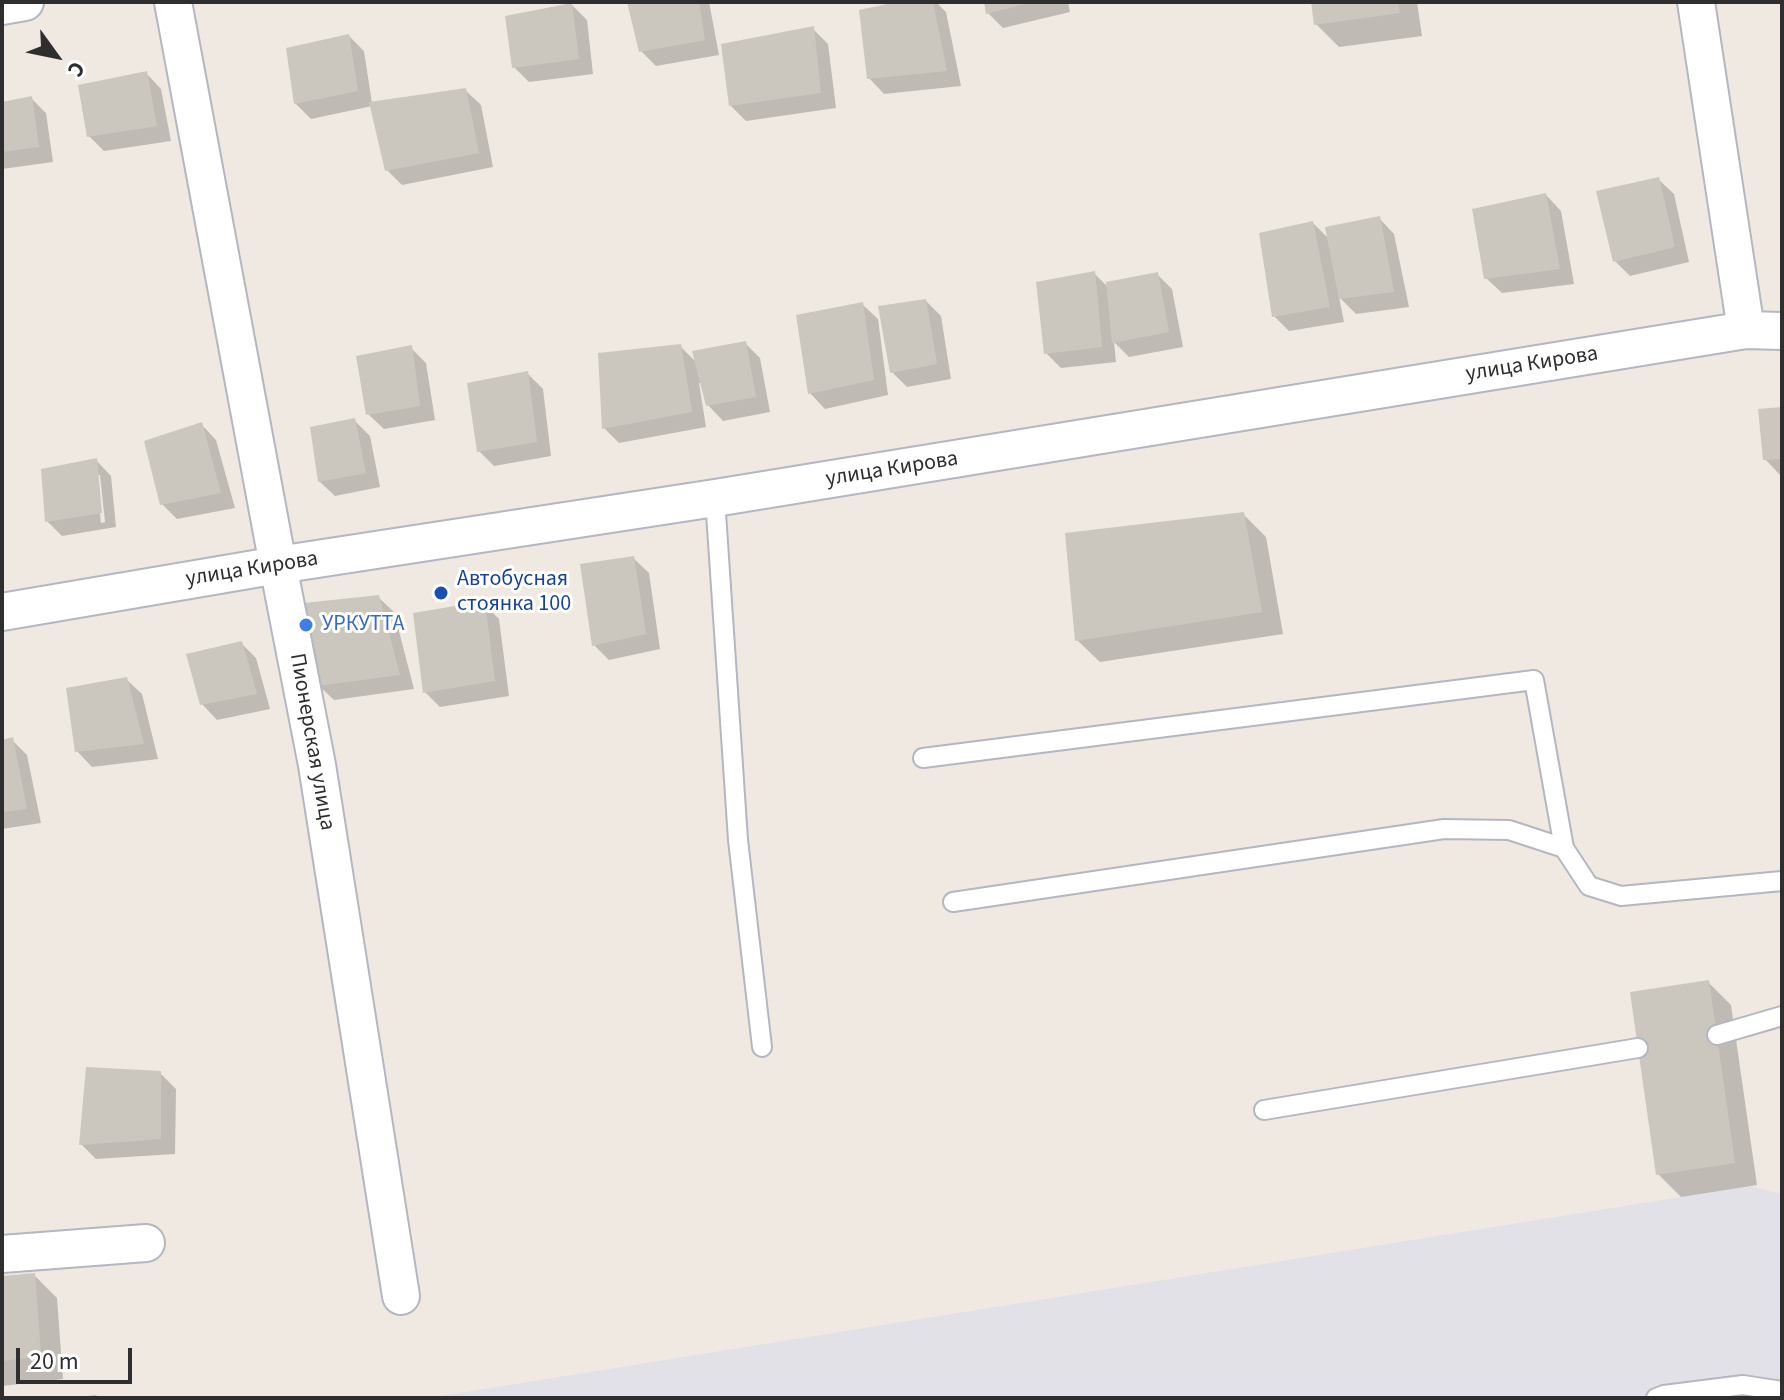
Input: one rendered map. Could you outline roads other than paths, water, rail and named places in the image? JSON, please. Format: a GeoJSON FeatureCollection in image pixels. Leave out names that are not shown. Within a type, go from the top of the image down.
{"type":"FeatureCollection","features":[{"type":"Feature","properties":{"kind":"street"},"geometry":{"type":"LineString","coordinates":[[2,6],[25,2]]}},
{"type":"Feature","properties":{"kind":"street","name":"Пионерская улица"},"geometry":{"type":"LineString","coordinates":[[173,2],[317,765],[401,1296]]}},
{"type":"Feature","properties":{"kind":"street"},"geometry":{"type":"LineString","coordinates":[[1696,2],[1746,330]]}},
{"type":"Feature","properties":{"kind":"street","name":"улица Кирова"},"geometry":{"type":"LineString","coordinates":[[2,612],[1746,330],[1782,331]]}},
{"type":"Feature","properties":{"kind":"street"},"geometry":{"type":"LineString","coordinates":[[2,1254],[146,1243]]}},
{"type":"Feature","properties":{"kind":"lane"},"geometry":{"type":"LineString","coordinates":[[715,498],[738,840],[762,1047]]}},
{"type":"Feature","properties":{"kind":"lane"},"geometry":{"type":"LineString","coordinates":[[923,758],[1534,680],[1564,848],[1589,886],[1621,896],[1782,881]]}},
{"type":"Feature","properties":{"kind":"lane"},"geometry":{"type":"LineString","coordinates":[[953,902],[1444,829],[1509,830],[1564,848]]}},
{"type":"Feature","properties":{"kind":"lane"},"geometry":{"type":"LineString","coordinates":[[1717,1035],[1782,1016]]}},
{"type":"Feature","properties":{"kind":"lane"},"geometry":{"type":"LineString","coordinates":[[1264,1110],[1638,1048]]}},
{"type":"Feature","properties":{"kind":"lane"},"geometry":{"type":"LineString","coordinates":[[1656,1398],[1743,1385],[1782,1391]]}},
{"type":"Feature","properties":{"kind":"place","name":"Автобусная стоянка 100"},"geometry":{"type":"Point","coordinates":[441,593]}},
{"type":"Feature","properties":{"kind":"place","name":"УРКУТТА"},"geometry":{"type":"Point","coordinates":[306,625]}}]}
